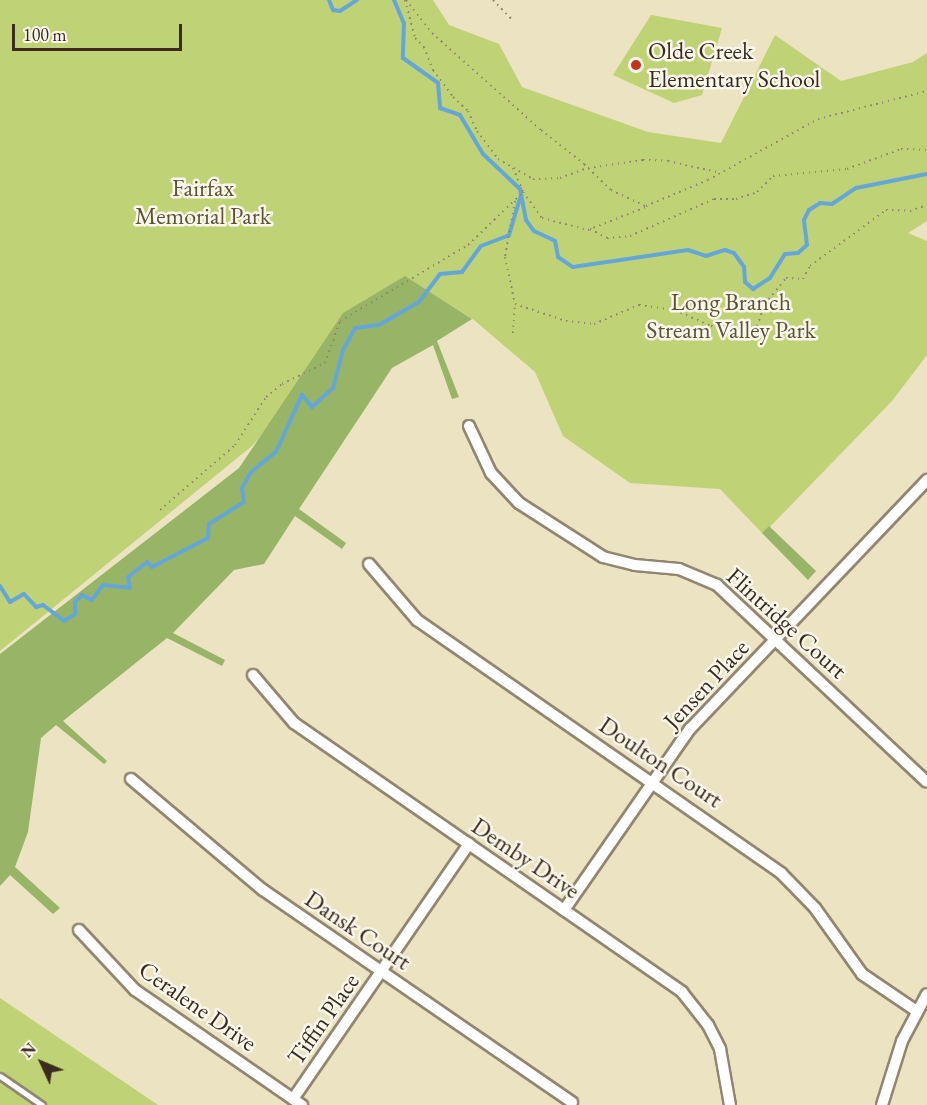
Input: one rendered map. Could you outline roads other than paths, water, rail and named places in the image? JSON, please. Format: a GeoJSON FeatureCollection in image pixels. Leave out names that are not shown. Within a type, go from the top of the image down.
{"type":"FeatureCollection","features":[{"type":"Feature","properties":{"kind":"street","name":"Flintridge Court"},"geometry":{"type":"LineString","coordinates":[[469,426],[491,473],[519,503],[603,557],[635,565],[679,569],[707,579],[776,639],[926,781]]}},
{"type":"Feature","properties":{"kind":"street","name":"Jensen Place"},"geometry":{"type":"LineString","coordinates":[[564,910],[690,729],[927,480]]}},
{"type":"Feature","properties":{"kind":"street","name":"Doulton Court"},"geometry":{"type":"LineString","coordinates":[[369,564],[417,620],[781,873],[815,908],[862,974],[915,1010]]}},
{"type":"Feature","properties":{"kind":"street","name":"Demby Drive"},"geometry":{"type":"LineString","coordinates":[[253,675],[294,723],[668,980],[693,1004],[720,1048],[729,1105]]}},
{"type":"Feature","properties":{"kind":"street","name":"Dansk Court"},"geometry":{"type":"LineString","coordinates":[[131,779],[263,890],[572,1102]]}},
{"type":"Feature","properties":{"kind":"street","name":"Tiffin Place"},"geometry":{"type":"LineString","coordinates":[[298,1102],[382,972],[469,844]]}},
{"type":"Feature","properties":{"kind":"street","name":"Ceralene Drive"},"geometry":{"type":"LineString","coordinates":[[79,930],[135,990],[298,1102]]}},
{"type":"Feature","properties":{"kind":"street"},"geometry":{"type":"LineString","coordinates":[[882,1105],[889,1077],[915,1010],[927,994]]}},
{"type":"Feature","properties":{"kind":"lane"},"geometry":{"type":"LineString","coordinates":[[0,1076],[42,1105]]}},
{"type":"Feature","properties":{"kind":"waterway"},"geometry":{"type":"LineString","coordinates":[[329,0],[333,10],[340,11],[357,0]]}},
{"type":"Feature","properties":{"kind":"waterway"},"geometry":{"type":"LineString","coordinates":[[394,0],[404,23],[403,58],[438,83],[440,108],[460,115],[483,154],[520,189],[526,220],[534,231],[555,241],[558,257],[573,267],[688,250],[706,256],[725,250],[734,253],[744,267],[745,282],[753,289],[770,278],[785,254],[798,253],[807,245],[804,220],[809,210],[820,203],[832,204],[856,188],[927,174]]}},
{"type":"Feature","properties":{"kind":"waterway"},"geometry":{"type":"LineString","coordinates":[[0,586],[10,602],[24,594],[36,607],[43,605],[64,621],[75,614],[75,602],[82,595],[92,600],[103,585],[130,588],[128,577],[147,562],[152,567],[208,538],[209,524],[244,502],[242,488],[251,472],[276,452],[302,395],[312,407],[333,388],[343,350],[355,328],[379,325],[419,302],[440,274],[462,272],[481,246],[509,235],[521,195]]}},
{"type":"Feature","properties":{"kind":"place","name":"Olde Creek Elementary School"},"geometry":{"type":"Point","coordinates":[636,65]}},
{"type":"Feature","properties":{"kind":"park label","name":"Fairfax Memorial Park"},"geometry":{"type":"Point","coordinates":[203,202]}},
{"type":"Feature","properties":{"kind":"park label","name":"Long Branch Stream Valley Park"},"geometry":{"type":"Point","coordinates":[731,316]}}]}
